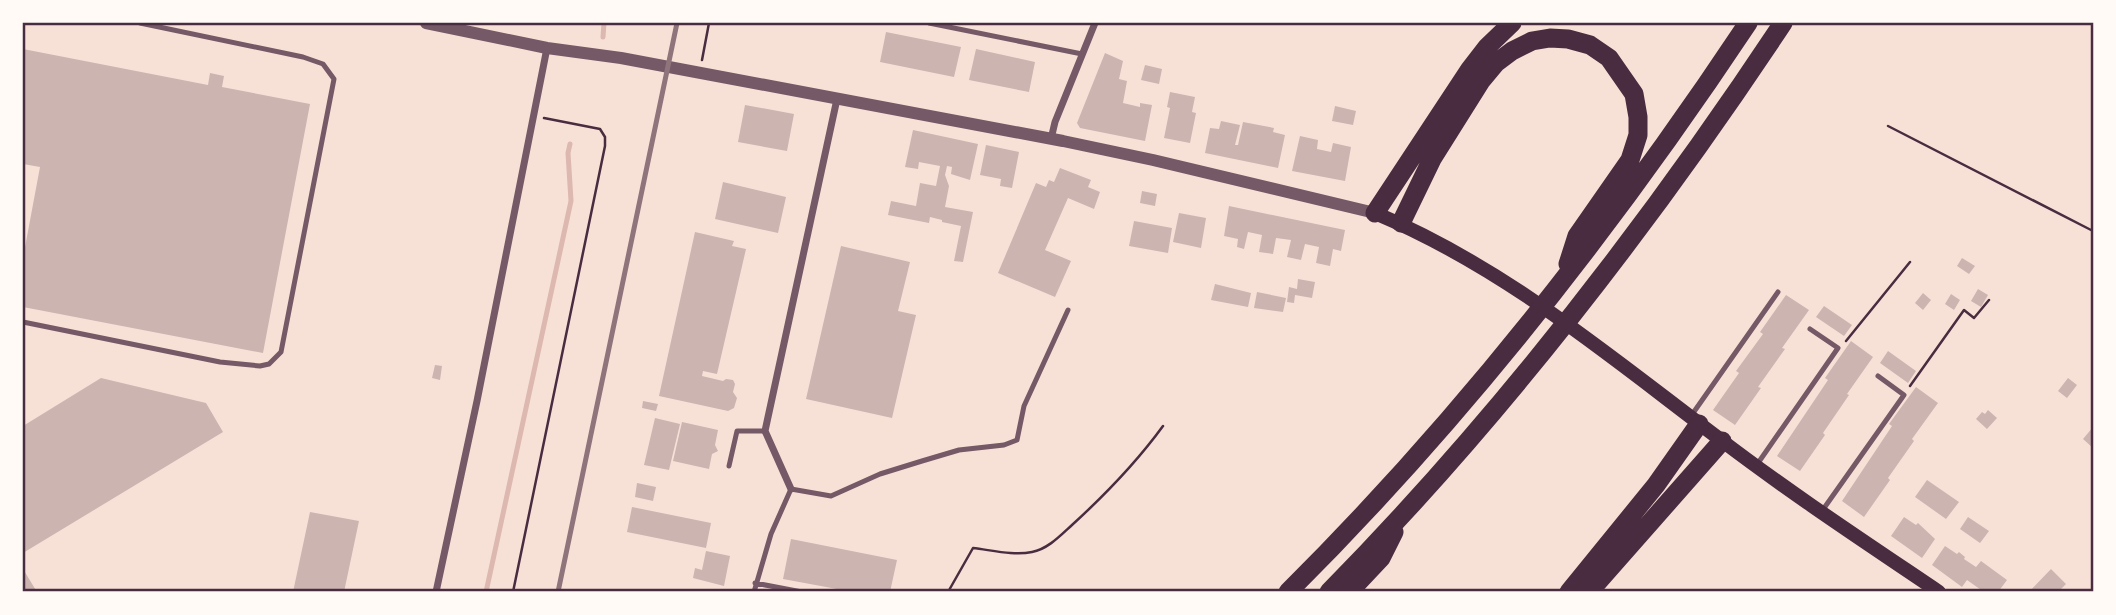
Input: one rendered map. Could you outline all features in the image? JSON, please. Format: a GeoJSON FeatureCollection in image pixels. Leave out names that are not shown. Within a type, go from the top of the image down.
{"type":"FeatureCollection","features":[{"type":"Feature","properties":{"kind":"highway"},"geometry":{"type":"LineString","coordinates":[[1376,213],[1470,69],[1487,47],[1512,23]]}},
{"type":"Feature","properties":{"kind":"highway"},"geometry":{"type":"LineString","coordinates":[[1288,592],[1391,484],[1529,321],[1623,201],[1748,23]]}},
{"type":"Feature","properties":{"kind":"highway"},"geometry":{"type":"LineString","coordinates":[[1329,592],[1482,424],[1553,338],[1679,172],[1783,23]]}},
{"type":"Feature","properties":{"kind":"highway"},"geometry":{"type":"LineString","coordinates":[[1401,223],[1432,159],[1481,81],[1496,63],[1512,51],[1541,40],[1568,39],[1590,46],[1609,58],[1634,94],[1638,135],[1630,160],[1577,236],[1560,282]]}},
{"type":"Feature","properties":{"kind":"highway"},"geometry":{"type":"LineString","coordinates":[[1569,592],[1656,485],[1695,421]]}},
{"type":"Feature","properties":{"kind":"highway"},"geometry":{"type":"LineString","coordinates":[[1589,592],[1722,441]]}},
{"type":"Feature","properties":{"kind":"highway"},"geometry":{"type":"LineString","coordinates":[[1349,592],[1381,558],[1403,513]]}},
{"type":"Feature","properties":{"kind":"main road"},"geometry":{"type":"LineString","coordinates":[[1376,213],[1468,257],[1513,286],[1820,513],[1939,592]]}},
{"type":"Feature","properties":{"kind":"street"},"geometry":{"type":"LineString","coordinates":[[426,23],[547,48],[699,73],[1051,139],[1153,160],[1376,213]]}},
{"type":"Feature","properties":{"kind":"street"},"geometry":{"type":"LineString","coordinates":[[1051,139],[1055,122],[1095,23]]}},
{"type":"Feature","properties":{"kind":"street"},"geometry":{"type":"LineString","coordinates":[[436,592],[547,48]]}},
{"type":"Feature","properties":{"kind":"street"},"geometry":{"type":"LineString","coordinates":[[791,489],[765,431],[838,99]]}},
{"type":"Feature","properties":{"kind":"lane"},"geometry":{"type":"LineString","coordinates":[[23,322],[220,362],[260,366],[269,364],[281,352],[334,79],[323,64],[303,57],[139,23]]}},
{"type":"Feature","properties":{"kind":"lane"},"geometry":{"type":"LineString","coordinates":[[929,23],[1082,54]]}},
{"type":"Feature","properties":{"kind":"lane"},"geometry":{"type":"LineString","coordinates":[[1695,421],[1778,292]]}},
{"type":"Feature","properties":{"kind":"lane"},"geometry":{"type":"LineString","coordinates":[[754,592],[771,534],[791,489],[831,496],[880,474],[922,461],[959,450],[1004,445],[1017,440],[1024,406],[1068,310]]}},
{"type":"Feature","properties":{"kind":"lane"},"geometry":{"type":"LineString","coordinates":[[1756,466],[1838,348],[1810,329]]}},
{"type":"Feature","properties":{"kind":"lane"},"geometry":{"type":"LineString","coordinates":[[1820,513],[1904,395],[1878,376]]}},
{"type":"Feature","properties":{"kind":"lane"},"geometry":{"type":"LineString","coordinates":[[729,466],[737,431],[765,431]]}},
{"type":"Feature","properties":{"kind":"lane"},"geometry":{"type":"LineString","coordinates":[[755,583],[802,592]]}},
{"type":"Feature","properties":{"kind":"path"},"geometry":{"type":"LineString","coordinates":[[699,73],[709,23]]}},
{"type":"Feature","properties":{"kind":"path"},"geometry":{"type":"LineString","coordinates":[[513,592],[605,146],[605,137],[600,129],[534,116]]}},
{"type":"Feature","properties":{"kind":"path"},"geometry":{"type":"LineString","coordinates":[[1888,126],[2093,231]]}},
{"type":"Feature","properties":{"kind":"path"},"geometry":{"type":"LineString","coordinates":[[1838,348],[1910,262]]}},
{"type":"Feature","properties":{"kind":"path"},"geometry":{"type":"LineString","coordinates":[[1904,395],[1964,310],[1974,318],[1989,300]]}},
{"type":"Feature","properties":{"kind":"path"},"geometry":{"type":"LineString","coordinates":[[948,592],[973,548],[1032,552],[1052,543],[1104,497],[1136,463],[1163,426]]}},
{"type":"Feature","properties":{"kind":"building"},"geometry":{"type":"Polygon","coordinates":[[[886,32],[961,47],[954,77],[880,62],[886,32]]]}},
{"type":"Feature","properties":{"kind":"building"},"geometry":{"type":"Polygon","coordinates":[[[23,49],[208,85],[210,73],[224,76],[222,87],[310,104],[263,353],[23,307],[23,258],[40,167],[23,164],[23,49]]]}},
{"type":"Feature","properties":{"kind":"building"},"geometry":{"type":"Polygon","coordinates":[[[976,49],[1035,62],[1029,92],[969,80],[976,49]]]}},
{"type":"Feature","properties":{"kind":"building"},"geometry":{"type":"Polygon","coordinates":[[[1105,53],[1123,61],[1119,79],[1127,81],[1123,103],[1140,107],[1140,103],[1152,105],[1145,141],[1080,128],[1077,123],[1105,53]]]}},
{"type":"Feature","properties":{"kind":"building"},"geometry":{"type":"Polygon","coordinates":[[[1145,65],[1162,69],[1159,84],[1141,80],[1145,65]]]}},
{"type":"Feature","properties":{"kind":"building"},"geometry":{"type":"Polygon","coordinates":[[[1170,92],[1195,97],[1192,112],[1196,113],[1190,143],[1164,138],[1170,92]]]}},
{"type":"Feature","properties":{"kind":"building"},"geometry":{"type":"Polygon","coordinates":[[[745,105],[794,114],[787,151],[738,142],[745,105]]]}},
{"type":"Feature","properties":{"kind":"building"},"geometry":{"type":"Polygon","coordinates":[[[1335,106],[1356,111],[1353,125],[1332,121],[1335,106]]]}},
{"type":"Feature","properties":{"kind":"building"},"geometry":{"type":"Polygon","coordinates":[[[1221,121],[1240,125],[1235,145],[1238,145],[1243,122],[1274,128],[1273,132],[1285,135],[1278,168],[1205,153],[1210,128],[1219,129],[1221,121]]]}},
{"type":"Feature","properties":{"kind":"building"},"geometry":{"type":"Polygon","coordinates":[[[913,130],[978,144],[970,180],[951,174],[952,167],[947,166],[945,175],[949,186],[945,207],[973,212],[963,262],[954,261],[961,226],[930,217],[929,223],[888,215],[891,201],[916,206],[920,183],[936,186],[940,166],[919,162],[918,169],[905,167],[913,130]]]}},
{"type":"Feature","properties":{"kind":"building"},"geometry":{"type":"Polygon","coordinates":[[[1300,136],[1318,140],[1317,149],[1331,152],[1333,143],[1351,147],[1345,181],[1292,171],[1300,136]]]}},
{"type":"Feature","properties":{"kind":"building"},"geometry":{"type":"Polygon","coordinates":[[[986,145],[1019,152],[1012,188],[1000,186],[1001,179],[980,175],[986,145]]]}},
{"type":"Feature","properties":{"kind":"building"},"geometry":{"type":"Polygon","coordinates":[[[1060,168],[1091,180],[1088,187],[1100,192],[1094,209],[1068,198],[1045,250],[1071,261],[1055,297],[998,273],[1036,183],[1046,187],[1049,180],[1054,182],[1060,168]]]}},
{"type":"Feature","properties":{"kind":"building"},"geometry":{"type":"Polygon","coordinates":[[[723,182],[786,197],[778,233],[715,219],[723,182]]]}},
{"type":"Feature","properties":{"kind":"building"},"geometry":{"type":"Polygon","coordinates":[[[1142,191],[1157,194],[1155,206],[1140,203],[1142,191]]]}},
{"type":"Feature","properties":{"kind":"building"},"geometry":{"type":"Polygon","coordinates":[[[1229,206],[1345,230],[1341,251],[1333,249],[1330,266],[1316,263],[1319,247],[1305,244],[1301,260],[1287,257],[1291,240],[1276,238],[1273,254],[1259,252],[1262,235],[1248,232],[1244,249],[1237,247],[1238,239],[1224,236],[1229,206]]]}},
{"type":"Feature","properties":{"kind":"building"},"geometry":{"type":"Polygon","coordinates":[[[1179,213],[1206,218],[1201,248],[1173,242],[1179,213]]]}},
{"type":"Feature","properties":{"kind":"building"},"geometry":{"type":"Polygon","coordinates":[[[1134,221],[1172,228],[1168,253],[1129,246],[1134,221]]]}},
{"type":"Feature","properties":{"kind":"building"},"geometry":{"type":"Polygon","coordinates":[[[695,232],[734,241],[732,246],[746,249],[717,374],[703,371],[702,376],[723,381],[733,380],[733,392],[737,398],[734,408],[728,411],[659,396],[695,232]]]}},
{"type":"Feature","properties":{"kind":"building"},"geometry":{"type":"Polygon","coordinates":[[[841,246],[910,262],[898,311],[916,315],[892,418],[806,399],[841,246]]]}},
{"type":"Feature","properties":{"kind":"building"},"geometry":{"type":"Polygon","coordinates":[[[1962,258],[1975,266],[1969,274],[1957,266],[1962,258]]]}},
{"type":"Feature","properties":{"kind":"building"},"geometry":{"type":"Polygon","coordinates":[[[1298,279],[1315,282],[1312,298],[1295,295],[1294,303],[1287,302],[1289,287],[1297,289],[1298,279]]]}},
{"type":"Feature","properties":{"kind":"building"},"geometry":{"type":"Polygon","coordinates":[[[1215,284],[1251,293],[1248,307],[1211,300],[1215,284]]]}},
{"type":"Feature","properties":{"kind":"building"},"geometry":{"type":"Polygon","coordinates":[[[1978,289],[1988,295],[1981,307],[1971,301],[1978,289]]]}},
{"type":"Feature","properties":{"kind":"building"},"geometry":{"type":"Polygon","coordinates":[[[1257,292],[1286,298],[1283,312],[1254,308],[1257,292]]]}},
{"type":"Feature","properties":{"kind":"building"},"geometry":{"type":"Polygon","coordinates":[[[1923,293],[1931,300],[1923,310],[1915,303],[1923,293]]]}},
{"type":"Feature","properties":{"kind":"building"},"geometry":{"type":"Polygon","coordinates":[[[1951,294],[1960,300],[1954,310],[1945,304],[1951,294]]]}},
{"type":"Feature","properties":{"kind":"building"},"geometry":{"type":"Polygon","coordinates":[[[1786,295],[1809,310],[1782,348],[1785,349],[1735,425],[1713,410],[1739,373],[1736,371],[1763,334],[1760,332],[1786,295]]]}},
{"type":"Feature","properties":{"kind":"building"},"geometry":{"type":"Polygon","coordinates":[[[1824,306],[1852,325],[1844,336],[1816,317],[1824,306]]]}},
{"type":"Feature","properties":{"kind":"building"},"geometry":{"type":"Polygon","coordinates":[[[1851,341],[1873,357],[1800,471],[1777,456],[1851,341]]]}},
{"type":"Feature","properties":{"kind":"building"},"geometry":{"type":"Polygon","coordinates":[[[1888,351],[1916,371],[1908,383],[1880,363],[1888,351]]]}},
{"type":"Feature","properties":{"kind":"building"},"geometry":{"type":"Polygon","coordinates":[[[435,365],[442,366],[440,380],[432,378],[435,365]]]}},
{"type":"Feature","properties":{"kind":"building"},"geometry":{"type":"Polygon","coordinates":[[[101,378],[206,403],[223,432],[23,553],[23,426],[101,378]]]}},
{"type":"Feature","properties":{"kind":"building"},"geometry":{"type":"Polygon","coordinates":[[[2068,378],[2077,385],[2067,398],[2058,391],[2068,378]]]}},
{"type":"Feature","properties":{"kind":"building"},"geometry":{"type":"Polygon","coordinates":[[[1916,387],[1938,403],[1912,439],[1914,441],[1888,478],[1890,480],[1864,517],[1842,501],[1892,426],[1889,424],[1916,387]]]}},
{"type":"Feature","properties":{"kind":"building"},"geometry":{"type":"Polygon","coordinates":[[[643,401],[658,404],[656,411],[642,408],[643,401]]]}},
{"type":"Feature","properties":{"kind":"building"},"geometry":{"type":"Polygon","coordinates":[[[1988,410],[1997,418],[1987,429],[1976,419],[1988,410]]]}},
{"type":"Feature","properties":{"kind":"building"},"geometry":{"type":"Polygon","coordinates":[[[655,418],[680,424],[669,470],[644,465],[655,418]]]}},
{"type":"Feature","properties":{"kind":"building"},"geometry":{"type":"Polygon","coordinates":[[[682,422],[718,430],[715,445],[718,451],[712,454],[709,469],[673,461],[682,422]]]}},
{"type":"Feature","properties":{"kind":"building"},"geometry":{"type":"Polygon","coordinates":[[[2093,427],[2093,448],[2083,439],[2093,427]]]}},
{"type":"Feature","properties":{"kind":"building"},"geometry":{"type":"Polygon","coordinates":[[[1927,480],[1959,502],[1946,519],[1915,497],[1927,480]]]}},
{"type":"Feature","properties":{"kind":"building"},"geometry":{"type":"Polygon","coordinates":[[[637,483],[656,487],[653,501],[635,497],[637,483]]]}},
{"type":"Feature","properties":{"kind":"building"},"geometry":{"type":"Polygon","coordinates":[[[632,507],[711,523],[706,548],[627,532],[632,507]]]}},
{"type":"Feature","properties":{"kind":"building"},"geometry":{"type":"Polygon","coordinates":[[[310,512],[359,521],[344,592],[293,592],[310,512]]]}},
{"type":"Feature","properties":{"kind":"building"},"geometry":{"type":"Polygon","coordinates":[[[1904,517],[1916,525],[1918,523],[1935,539],[1922,558],[1891,536],[1904,517]]]}},
{"type":"Feature","properties":{"kind":"building"},"geometry":{"type":"Polygon","coordinates":[[[1968,517],[1989,531],[1980,543],[1960,529],[1968,517]]]}},
{"type":"Feature","properties":{"kind":"building"},"geometry":{"type":"Polygon","coordinates":[[[791,539],[897,560],[890,592],[853,592],[783,579],[791,539]]]}},
{"type":"Feature","properties":{"kind":"building"},"geometry":{"type":"Polygon","coordinates":[[[1945,546],[1957,554],[1959,552],[1976,567],[1981,561],[2007,580],[1998,592],[1984,592],[1967,580],[1962,587],[1932,565],[1945,546]]]}},
{"type":"Feature","properties":{"kind":"building"},"geometry":{"type":"Polygon","coordinates":[[[706,551],[730,556],[724,586],[693,578],[695,568],[702,570],[706,551]]]}},
{"type":"Feature","properties":{"kind":"building"},"geometry":{"type":"Polygon","coordinates":[[[23,569],[37,592],[23,592],[23,569]]]}},
{"type":"Feature","properties":{"kind":"building"},"geometry":{"type":"Polygon","coordinates":[[[2051,569],[2066,584],[2058,592],[2029,592],[2051,569]]]}},
{"type":"Feature","properties":{"kind":"waterway"},"geometry":{"type":"LineString","coordinates":[[603,37],[604,23]]}},
{"type":"Feature","properties":{"kind":"waterway"},"geometry":{"type":"LineString","coordinates":[[486,592],[571,201],[568,153],[570,144]]}},
{"type":"Feature","properties":{"kind":"railway"},"geometry":{"type":"LineString","coordinates":[[558,592],[677,23]]}}]}
